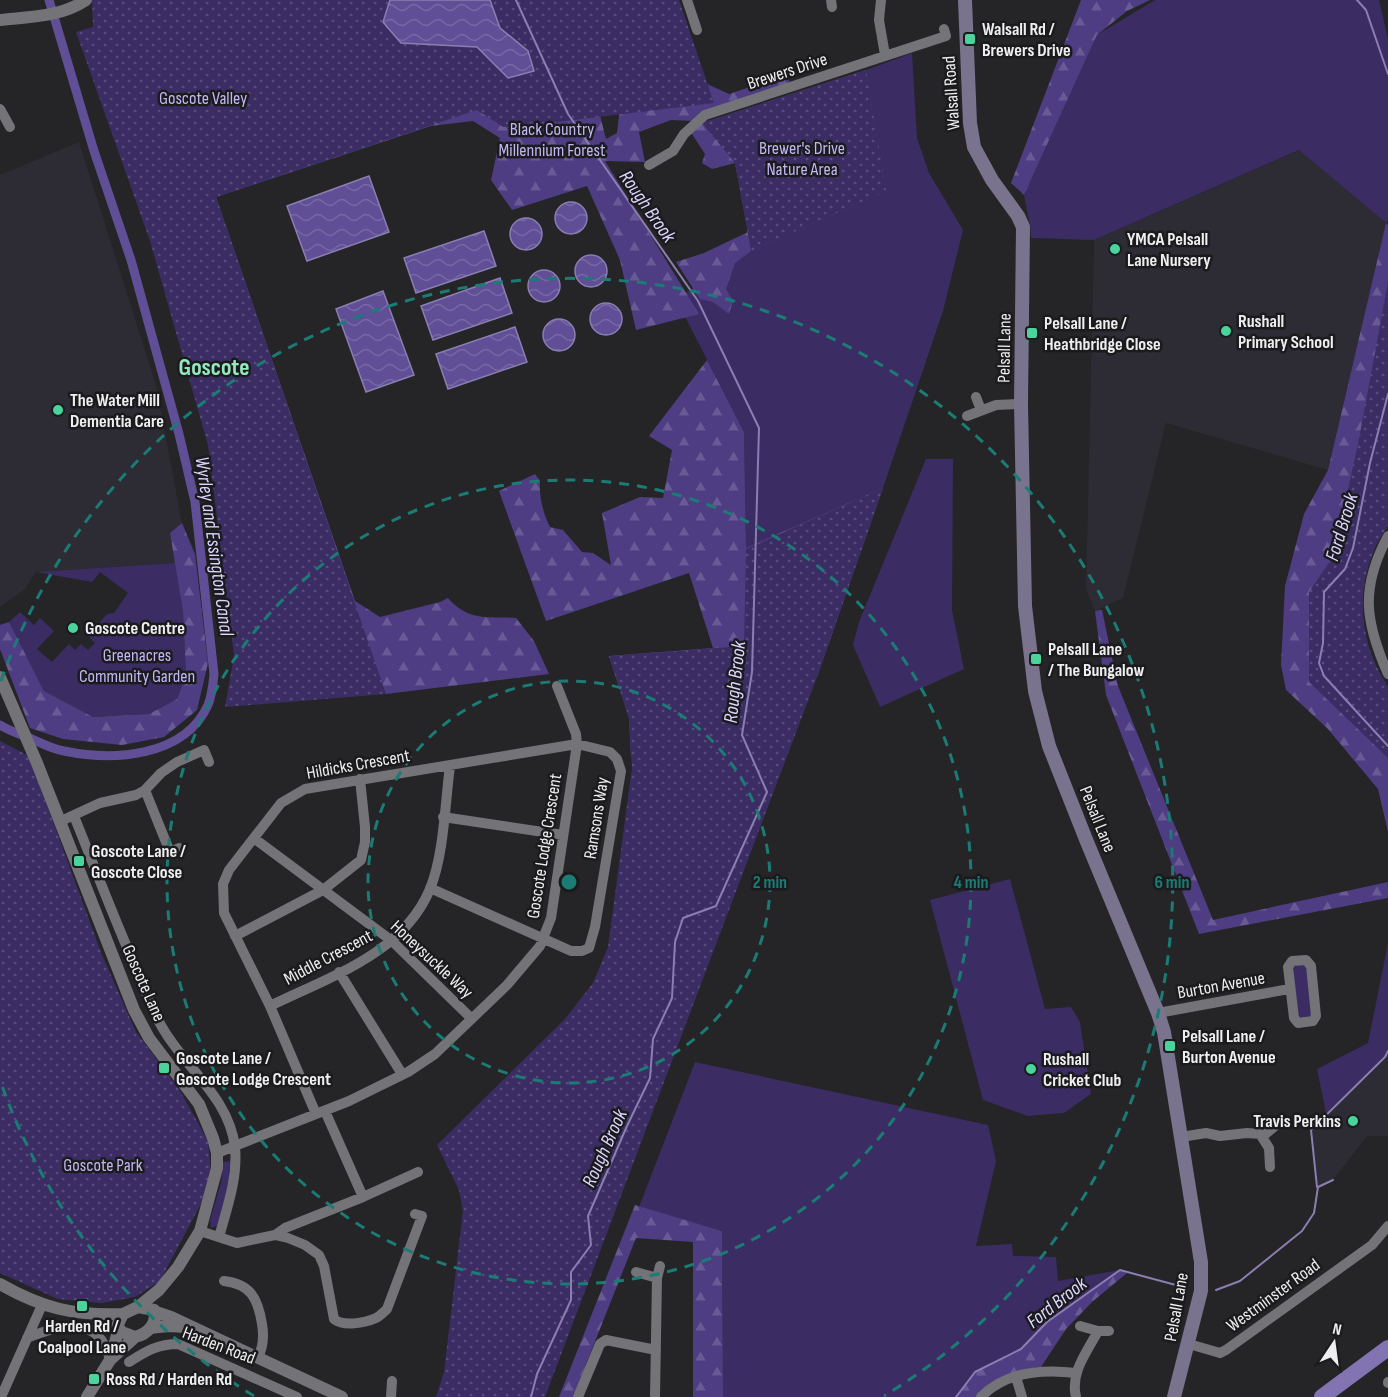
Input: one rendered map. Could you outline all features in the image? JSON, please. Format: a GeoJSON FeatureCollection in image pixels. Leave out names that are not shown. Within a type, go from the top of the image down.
{"type":"FeatureCollection","features":[{"type":"Feature","properties":{"kind":"highway"},"geometry":{"type":"LineString","coordinates":[[1322,1397],[1388,1348]]}},
{"type":"Feature","properties":{"kind":"main road","name":"Walsall Road"},"geometry":{"type":"LineString","coordinates":[[965,0],[970,123],[974,147],[988,174],[1014,208],[1023,227],[1024,241]]}},
{"type":"Feature","properties":{"kind":"main road","name":"Pelsall Lane"},"geometry":{"type":"LineString","coordinates":[[1024,241],[1021,404],[1024,606],[1035,691],[1049,746],[1158,1013],[1169,1052],[1201,1262],[1201,1291],[1174,1397]]}},
{"type":"Feature","properties":{"kind":"street"},"geometry":{"type":"LineString","coordinates":[[0,20],[45,15],[86,0]]}},
{"type":"Feature","properties":{"kind":"street"},"geometry":{"type":"LineString","coordinates":[[687,0],[697,30]]}},
{"type":"Feature","properties":{"kind":"street"},"geometry":{"type":"LineString","coordinates":[[881,0],[879,20],[885,55]]}},
{"type":"Feature","properties":{"kind":"street","name":"Brewers Drive"},"geometry":{"type":"LineString","coordinates":[[649,165],[673,151],[684,134],[705,115],[945,36],[944,29]]}},
{"type":"Feature","properties":{"kind":"street"},"geometry":{"type":"LineString","coordinates":[[0,109],[10,127]]}},
{"type":"Feature","properties":{"kind":"street"},"geometry":{"type":"LineString","coordinates":[[976,397],[981,410]]}},
{"type":"Feature","properties":{"kind":"street"},"geometry":{"type":"LineString","coordinates":[[967,416],[996,405],[1021,404]]}},
{"type":"Feature","properties":{"kind":"street"},"geometry":{"type":"LineString","coordinates":[[1388,536],[1378,555],[1369,586],[1369,618],[1376,645],[1388,674]]}},
{"type":"Feature","properties":{"kind":"street","name":"Goscote Lane"},"geometry":{"type":"LineString","coordinates":[[0,677],[61,822],[134,1010],[149,1038],[199,1104],[217,1153],[217,1168],[200,1231],[178,1267],[159,1290],[138,1307]]}},
{"type":"Feature","properties":{"kind":"street","name":"Goscote Lodge Crescent"},"geometry":{"type":"LineString","coordinates":[[217,1153],[321,1113],[402,1074],[435,1054],[507,985],[528,961],[543,938],[551,918],[577,744],[576,734],[557,686]]}},
{"type":"Feature","properties":{"kind":"street","name":"Hildicks Crescent"},"geometry":{"type":"LineString","coordinates":[[363,1197],[225,913],[223,884],[229,870],[281,803],[305,789],[577,744]]}},
{"type":"Feature","properties":{"kind":"street","name":"Ramsons Way"},"geometry":{"type":"LineString","coordinates":[[543,938],[571,951],[582,951],[589,948],[595,927],[612,832],[621,771],[617,759],[610,752],[577,744]]}},
{"type":"Feature","properties":{"kind":"street"},"geometry":{"type":"LineString","coordinates":[[61,822],[100,803],[136,795],[145,790],[161,773],[194,753],[204,750],[209,762]]}},
{"type":"Feature","properties":{"kind":"street","name":"Middle Crescent"},"geometry":{"type":"LineString","coordinates":[[270,1006],[364,960],[392,941],[413,919],[430,888],[439,854],[450,766]]}},
{"type":"Feature","properties":{"kind":"street"},"geometry":{"type":"LineString","coordinates":[[235,936],[323,890],[361,860],[366,827],[360,779]]}},
{"type":"Feature","properties":{"kind":"street"},"geometry":{"type":"LineString","coordinates":[[145,790],[170,852],[179,848]]}},
{"type":"Feature","properties":{"kind":"street","name":"Goscote Lane"},"geometry":{"type":"LineString","coordinates":[[74,816],[123,940],[162,1028],[221,1105],[228,1120],[235,1147],[232,1192],[219,1237]]}},
{"type":"Feature","properties":{"kind":"street"},"geometry":{"type":"LineString","coordinates":[[443,817],[563,835]]}},
{"type":"Feature","properties":{"kind":"street","name":"Honeysuckle Way"},"geometry":{"type":"LineString","coordinates":[[255,838],[392,941],[471,1018]]}},
{"type":"Feature","properties":{"kind":"street"},"geometry":{"type":"LineString","coordinates":[[430,888],[543,938]]}},
{"type":"Feature","properties":{"kind":"street"},"geometry":{"type":"LineString","coordinates":[[108,947],[123,940]]}},
{"type":"Feature","properties":{"kind":"street","name":"Burton Avenue"},"geometry":{"type":"LineString","coordinates":[[1292,961],[1308,961],[1311,966],[1316,1016],[1313,1021],[1298,1023],[1295,1021],[1289,989],[1289,964],[1292,961]]}},
{"type":"Feature","properties":{"kind":"street"},"geometry":{"type":"LineString","coordinates":[[339,972],[402,1074]]}},
{"type":"Feature","properties":{"kind":"street","name":"Burton Avenue"},"geometry":{"type":"LineString","coordinates":[[1158,1013],[1289,989]]}},
{"type":"Feature","properties":{"kind":"street"},"geometry":{"type":"LineString","coordinates":[[1263,1136],[1274,1127]]}},
{"type":"Feature","properties":{"kind":"street"},"geometry":{"type":"LineString","coordinates":[[1181,1137],[1206,1133],[1231,1136],[1256,1133],[1263,1136],[1269,1148],[1270,1167]]}},
{"type":"Feature","properties":{"kind":"street"},"geometry":{"type":"LineString","coordinates":[[275,1235],[285,1227],[363,1197],[418,1172]]}},
{"type":"Feature","properties":{"kind":"street"},"geometry":{"type":"LineString","coordinates":[[200,1231],[237,1243],[275,1235],[305,1245],[319,1255],[324,1266],[334,1319],[338,1323],[350,1324],[377,1318],[387,1309],[422,1216],[415,1214]]}},
{"type":"Feature","properties":{"kind":"street","name":"Westminster Road"},"geometry":{"type":"LineString","coordinates":[[1189,1344],[1220,1353],[1226,1350],[1372,1245],[1388,1226]]}},
{"type":"Feature","properties":{"kind":"street"},"geometry":{"type":"LineString","coordinates":[[655,1397],[657,1278],[660,1266]]}},
{"type":"Feature","properties":{"kind":"street"},"geometry":{"type":"LineString","coordinates":[[636,1272],[657,1278]]}},
{"type":"Feature","properties":{"kind":"street","name":"Harden Road"},"geometry":{"type":"LineString","coordinates":[[224,1281],[234,1282],[245,1288],[259,1304],[264,1336],[262,1350],[258,1357]]}},
{"type":"Feature","properties":{"kind":"street"},"geometry":{"type":"LineString","coordinates":[[0,1284],[42,1305],[69,1312],[93,1315],[123,1314],[138,1307],[155,1311],[154,1323],[110,1360],[87,1397]]}},
{"type":"Feature","properties":{"kind":"street","name":"Goscote Lane"},"geometry":{"type":"LineString","coordinates":[[155,1311],[159,1290]]}},
{"type":"Feature","properties":{"kind":"street"},"geometry":{"type":"LineString","coordinates":[[1,1397],[42,1305]]}},
{"type":"Feature","properties":{"kind":"street","name":"Harden Road"},"geometry":{"type":"LineString","coordinates":[[155,1311],[342,1397]]}},
{"type":"Feature","properties":{"kind":"street"},"geometry":{"type":"LineString","coordinates":[[110,1360],[123,1314]]}},
{"type":"Feature","properties":{"kind":"street"},"geometry":{"type":"LineString","coordinates":[[93,1315],[135,1337]]}},
{"type":"Feature","properties":{"kind":"street"},"geometry":{"type":"LineString","coordinates":[[27,1338],[53,1329],[72,1326],[86,1327],[97,1334],[107,1347],[110,1360]]}},
{"type":"Feature","properties":{"kind":"street","name":"Harden Road"},"geometry":{"type":"LineString","coordinates":[[150,1328],[168,1326],[193,1328]]}},
{"type":"Feature","properties":{"kind":"street"},"geometry":{"type":"LineString","coordinates":[[1076,1397],[1074,1382],[1077,1373],[1104,1331],[1080,1326]]}},
{"type":"Feature","properties":{"kind":"street"},"geometry":{"type":"LineString","coordinates":[[188,1347],[193,1328]]}},
{"type":"Feature","properties":{"kind":"street"},"geometry":{"type":"LineString","coordinates":[[578,1397],[600,1344],[606,1340],[656,1350]]}},
{"type":"Feature","properties":{"kind":"street","name":"Harden Road"},"geometry":{"type":"LineString","coordinates":[[129,1362],[151,1348],[164,1344],[178,1344],[297,1397]]}},
{"type":"Feature","properties":{"kind":"street"},"geometry":{"type":"LineString","coordinates":[[981,1397],[990,1388],[1004,1380],[1038,1370],[1077,1373]]}},
{"type":"Feature","properties":{"kind":"street"},"geometry":{"type":"LineString","coordinates":[[1016,1377],[1022,1397]]}},
{"type":"Feature","properties":{"kind":"street"},"geometry":{"type":"LineString","coordinates":[[391,1397],[392,1381]]}},
{"type":"Feature","properties":{"kind":"shaded area"},"geometry":{"type":"Polygon","coordinates":[[[79,142],[156,385],[182,523],[170,533],[175,563],[36,572],[25,589],[0,607],[0,175],[79,142]]]}},
{"type":"Feature","properties":{"kind":"shaded area","name":"Rushall Primary School"},"geometry":{"type":"Polygon","coordinates":[[[1300,150],[1386,223],[1328,470],[1166,423],[1123,598],[1095,611],[1086,589],[1094,240],[1300,150]]]}},
{"type":"Feature","properties":{"kind":"shaded area","name":"Travis Perkins"},"geometry":{"type":"Polygon","coordinates":[[[1385,1057],[1388,1057],[1388,1136],[1367,1136],[1333,1180],[1318,1187],[1311,1130],[1385,1057]]]}},
{"type":"Feature","properties":{"kind":"green space","name":"Goscote Valley"},"geometry":{"type":"Polygon","coordinates":[[[92,0],[679,0],[714,103],[503,127],[477,110],[216,197],[386,694],[225,707],[234,656],[208,445],[150,241],[76,32],[93,27],[92,0]]]}},
{"type":"Feature","properties":{"kind":"green space"},"geometry":{"type":"Polygon","coordinates":[[[1081,0],[1150,0],[1127,11],[1097,35],[1024,195],[1011,183],[1081,0]]]}},
{"type":"Feature","properties":{"kind":"green space"},"geometry":{"type":"Polygon","coordinates":[[[1155,0],[1379,0],[1388,39],[1388,220],[1386,223],[1299,150],[1094,240],[1031,238],[1024,195],[1097,35],[1155,0]]]}},
{"type":"Feature","properties":{"kind":"green space"},"geometry":{"type":"Polygon","coordinates":[[[912,53],[917,138],[929,173],[963,230],[943,311],[883,488],[746,549],[744,432],[676,299],[751,251],[886,191],[866,70],[912,53]]]}},
{"type":"Feature","properties":{"kind":"green space","name":"Brewer's Drive Nature Area"},"geometry":{"type":"Polygon","coordinates":[[[866,70],[886,191],[751,251],[735,263],[726,289],[733,301],[729,314],[713,302],[700,299],[676,262],[704,253],[748,232],[735,163],[712,169],[702,163],[705,154],[690,131],[702,123],[866,70]]]}},
{"type":"Feature","properties":{"kind":"green space","name":"Brewer's Drive Nature Area"},"geometry":{"type":"Polygon","coordinates":[[[866,70],[886,191],[751,251],[735,163],[702,123],[866,70]]]}},
{"type":"Feature","properties":{"kind":"green space","name":"Black Country Millennium Forest"},"geometry":{"type":"Polygon","coordinates":[[[785,75],[790,82],[694,121],[671,120],[639,132],[645,162],[605,161],[699,314],[636,330],[620,260],[587,186],[512,210],[491,180],[500,138],[473,121],[431,126],[216,197],[355,601],[380,617],[448,598],[463,611],[471,614],[516,618],[534,641],[549,674],[386,694],[317,667],[200,167],[590,76],[606,139],[617,133],[620,107],[705,83],[729,94],[785,75]]]}},
{"type":"Feature","properties":{"kind":"green space"},"geometry":{"type":"Polygon","coordinates":[[[1386,223],[1388,225],[1388,394],[1345,569],[1388,745],[1388,832],[1378,789],[1327,728],[1286,690],[1281,665],[1285,586],[1304,514],[1328,470],[1386,223]]]}},
{"type":"Feature","properties":{"kind":"green space"},"geometry":{"type":"Polygon","coordinates":[[[1388,282],[1388,526],[1369,564],[1364,585],[1363,606],[1369,648],[1388,686],[1388,758],[1309,682],[1309,592],[1333,557],[1358,444],[1388,282]]]}},
{"type":"Feature","properties":{"kind":"green space"},"geometry":{"type":"Polygon","coordinates":[[[707,360],[744,432],[746,548],[883,488],[817,677],[631,757],[629,718],[609,656],[713,648],[689,573],[546,621],[499,491],[535,474],[540,481],[542,505],[550,527],[563,530],[582,552],[593,553],[611,565],[602,513],[640,497],[663,498],[672,450],[649,436],[707,360]]]}},
{"type":"Feature","properties":{"kind":"green space"},"geometry":{"type":"Polygon","coordinates":[[[926,459],[953,459],[952,610],[964,669],[880,707],[853,645],[859,622],[926,459]]]}},
{"type":"Feature","properties":{"kind":"green space"},"geometry":{"type":"Polygon","coordinates":[[[883,488],[817,677],[545,1397],[436,1397],[444,1372],[463,1211],[459,1190],[437,1145],[565,1019],[593,983],[608,947],[632,768],[629,718],[609,656],[744,646],[746,549],[883,488]]]}},
{"type":"Feature","properties":{"kind":"green space"},"geometry":{"type":"Polygon","coordinates":[[[182,523],[195,554],[208,663],[197,710],[164,737],[122,745],[63,739],[30,728],[0,649],[0,625],[9,622],[44,691],[93,717],[149,714],[177,699],[186,675],[183,612],[170,533],[182,523]]]}},
{"type":"Feature","properties":{"kind":"green space","name":"Greenacres Community Garden"},"geometry":{"type":"Polygon","coordinates":[[[175,563],[183,612],[186,675],[177,699],[149,714],[93,717],[44,691],[9,622],[20,612],[34,625],[40,618],[54,631],[37,649],[52,662],[69,644],[75,650],[81,644],[88,650],[95,643],[88,636],[107,614],[114,613],[128,593],[100,572],[92,582],[36,572],[175,563]]]}},
{"type":"Feature","properties":{"kind":"green space"},"geometry":{"type":"Polygon","coordinates":[[[1102,610],[1118,686],[1213,920],[1388,882],[1388,898],[1199,934],[1106,695],[1095,611],[1102,610]]]}},
{"type":"Feature","properties":{"kind":"green space","name":"Goscote Park"},"geometry":{"type":"Polygon","coordinates":[[[0,741],[29,756],[102,955],[136,1032],[179,1089],[208,1141],[211,1171],[206,1194],[160,1281],[135,1297],[102,1303],[58,1299],[0,1273],[0,741]]]}},
{"type":"Feature","properties":{"kind":"green space"},"geometry":{"type":"Polygon","coordinates":[[[1010,879],[1045,1009],[1071,1007],[1080,1022],[1091,1094],[1064,1113],[1028,1116],[983,1100],[930,900],[1010,879]]]}},
{"type":"Feature","properties":{"kind":"green space"},"geometry":{"type":"Polygon","coordinates":[[[1388,943],[1388,1057],[1385,1057],[1326,1113],[1317,1069],[1368,1043],[1388,943]]]}},
{"type":"Feature","properties":{"kind":"green space"},"geometry":{"type":"Polygon","coordinates":[[[1295,963],[1303,963],[1307,967],[1313,1016],[1299,1019],[1292,967],[1295,963]]]}},
{"type":"Feature","properties":{"kind":"green space"},"geometry":{"type":"Polygon","coordinates":[[[695,1062],[988,1125],[996,1161],[976,1246],[1012,1244],[1013,1256],[1056,1257],[1058,1281],[1120,1270],[1046,1322],[1021,1349],[975,1372],[956,1397],[723,1397],[722,1231],[639,1207],[695,1062]]]}},
{"type":"Feature","properties":{"kind":"green space"},"geometry":{"type":"Polygon","coordinates":[[[230,1161],[228,1191],[217,1226],[211,1228],[210,1220],[221,1183],[223,1162],[230,1161]]]}},
{"type":"Feature","properties":{"kind":"green space"},"geometry":{"type":"Polygon","coordinates":[[[635,1205],[722,1231],[723,1397],[693,1397],[693,1242],[636,1238],[573,1397],[559,1397],[635,1205]]]}},
{"type":"Feature","properties":{"kind":"green space"},"geometry":{"type":"Polygon","coordinates":[[[1120,1270],[1127,1273],[1092,1302],[1066,1329],[1041,1367],[1023,1370],[1006,1377],[976,1397],[956,1397],[975,1372],[1021,1349],[1047,1322],[1120,1270]]]}},
{"type":"Feature","properties":{"kind":"water"},"geometry":{"type":"Polygon","coordinates":[[[390,0],[490,0],[500,28],[528,51],[534,71],[508,78],[477,47],[401,43],[383,22],[390,0]]]}},
{"type":"Feature","properties":{"kind":"water"},"geometry":{"type":"Polygon","coordinates":[[[369,176],[389,232],[307,261],[287,206],[369,176]]]}},
{"type":"Feature","properties":{"kind":"water"},"geometry":{"type":"Polygon","coordinates":[[[571,202],[583,206],[587,218],[583,230],[571,234],[559,230],[555,218],[559,206],[571,202]]]}},
{"type":"Feature","properties":{"kind":"water"},"geometry":{"type":"Polygon","coordinates":[[[526,218],[538,222],[542,234],[538,246],[526,250],[514,246],[510,234],[514,222],[526,218]]]}},
{"type":"Feature","properties":{"kind":"water"},"geometry":{"type":"Polygon","coordinates":[[[484,231],[496,266],[416,293],[404,258],[484,231]]]}},
{"type":"Feature","properties":{"kind":"water"},"geometry":{"type":"Polygon","coordinates":[[[591,255],[603,259],[607,271],[603,283],[591,287],[579,283],[575,271],[579,259],[591,255]]]}},
{"type":"Feature","properties":{"kind":"water"},"geometry":{"type":"Polygon","coordinates":[[[544,270],[556,274],[560,286],[556,298],[544,302],[532,298],[528,286],[532,274],[544,270]]]}},
{"type":"Feature","properties":{"kind":"water"},"geometry":{"type":"Polygon","coordinates":[[[500,278],[512,313],[433,340],[421,306],[500,278]]]}},
{"type":"Feature","properties":{"kind":"water"},"geometry":{"type":"Polygon","coordinates":[[[383,291],[414,375],[366,392],[336,309],[383,291]]]}},
{"type":"Feature","properties":{"kind":"water"},"geometry":{"type":"Polygon","coordinates":[[[606,303],[618,307],[622,319],[618,331],[606,335],[594,331],[590,319],[594,307],[606,303]]]}},
{"type":"Feature","properties":{"kind":"water"},"geometry":{"type":"Polygon","coordinates":[[[559,319],[571,323],[575,335],[571,347],[559,351],[547,347],[543,335],[547,323],[559,319]]]}},
{"type":"Feature","properties":{"kind":"water"},"geometry":{"type":"Polygon","coordinates":[[[515,327],[527,362],[448,389],[436,354],[515,327]]]}},
{"type":"Feature","properties":{"kind":"waterway","name":"Wyrley and Essington Canal"},"geometry":{"type":"LineString","coordinates":[[0,725],[64,751],[103,755],[145,752],[182,736],[197,723],[208,705],[214,674],[195,502],[179,434],[131,260],[94,151],[49,0]]}},
{"type":"Feature","properties":{"kind":"waterway","name":"Rough Brook"},"geometry":{"type":"LineString","coordinates":[[516,0],[568,114],[698,301],[759,428],[752,672],[742,735],[767,792],[716,906],[683,918],[675,942],[672,998],[653,1039],[650,1078],[588,1216],[591,1245],[571,1272],[571,1300],[537,1374],[531,1397]]}},
{"type":"Feature","properties":{"kind":"waterway","name":"Ford Brook"},"geometry":{"type":"LineString","coordinates":[[1357,0],[1366,10],[1388,74]]}},
{"type":"Feature","properties":{"kind":"waterway","name":"Ford Brook"},"geometry":{"type":"LineString","coordinates":[[1388,394],[1370,463],[1353,548],[1345,569],[1324,592],[1323,643],[1319,663],[1324,676],[1388,746]]}},
{"type":"Feature","properties":{"kind":"waterway","name":"Ford Brook"},"geometry":{"type":"LineString","coordinates":[[1317,1187],[1311,1130],[1385,1057],[1388,1051]]}},
{"type":"Feature","properties":{"kind":"waterway","name":"Ford Brook"},"geometry":{"type":"LineString","coordinates":[[1216,1290],[1240,1281],[1302,1231],[1314,1213],[1318,1187],[1333,1180]]}},
{"type":"Feature","properties":{"kind":"waterway","name":"Ford Brook"},"geometry":{"type":"LineString","coordinates":[[956,1397],[975,1372],[1021,1349],[1047,1322],[1120,1270],[1187,1288]]}},
{"type":"Feature","properties":{"kind":"place","name":"Walsall Rd / Brewers Drive"},"geometry":{"type":"Point","coordinates":[970,39]}},
{"type":"Feature","properties":{"kind":"place","name":"YMCA Pelsall Lane Nursery"},"geometry":{"type":"Point","coordinates":[1115,249]}},
{"type":"Feature","properties":{"kind":"place","name":"Rushall Primary School"},"geometry":{"type":"Point","coordinates":[1226,331]}},
{"type":"Feature","properties":{"kind":"place","name":"Pelsall Lane / Heathbridge Close"},"geometry":{"type":"Point","coordinates":[1032,333]}},
{"type":"Feature","properties":{"kind":"place","name":"The Water Mill Dementia Care"},"geometry":{"type":"Point","coordinates":[58,410]}},
{"type":"Feature","properties":{"kind":"place","name":"Goscote Centre"},"geometry":{"type":"Point","coordinates":[73,628]}},
{"type":"Feature","properties":{"kind":"place","name":"Pelsall Lane / The Bungalow"},"geometry":{"type":"Point","coordinates":[1036,659]}},
{"type":"Feature","properties":{"kind":"place","name":"Goscote Lane / Goscote Close"},"geometry":{"type":"Point","coordinates":[79,861]}},
{"type":"Feature","properties":{"kind":"place","name":"Pelsall Lane / Burton Avenue"},"geometry":{"type":"Point","coordinates":[1170,1046]}},
{"type":"Feature","properties":{"kind":"place","name":"Goscote Lane / Goscote Lodge Crescent"},"geometry":{"type":"Point","coordinates":[164,1068]}},
{"type":"Feature","properties":{"kind":"place","name":"Rushall Cricket Club"},"geometry":{"type":"Point","coordinates":[1031,1069]}},
{"type":"Feature","properties":{"kind":"place","name":"Travis Perkins"},"geometry":{"type":"Point","coordinates":[1353,1121]}},
{"type":"Feature","properties":{"kind":"place","name":"Harden Rd / Coalpool Lane"},"geometry":{"type":"Point","coordinates":[82,1306]}},
{"type":"Feature","properties":{"kind":"place","name":"Ross Rd / Harden Rd"},"geometry":{"type":"Point","coordinates":[94,1379]}},
{"type":"Feature","properties":{"kind":"district","name":"Goscote"},"geometry":{"type":"Point","coordinates":[214,367]}}]}
